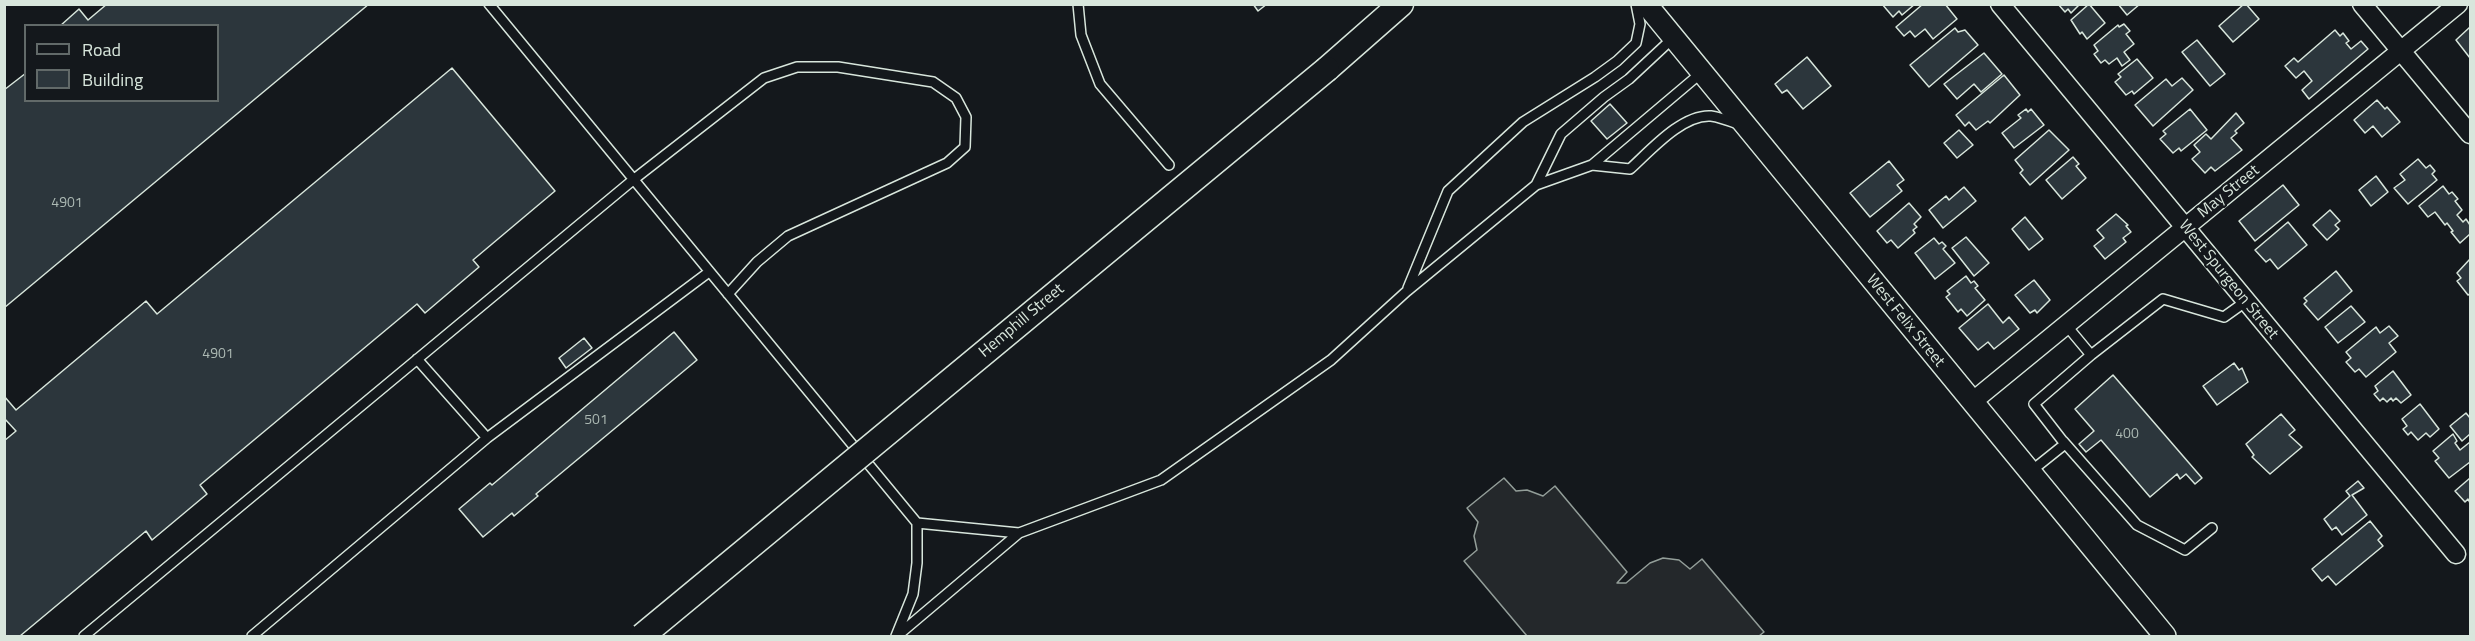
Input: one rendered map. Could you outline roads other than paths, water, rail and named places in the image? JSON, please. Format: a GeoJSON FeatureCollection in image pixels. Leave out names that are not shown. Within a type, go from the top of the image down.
{"type":"FeatureCollection","features":[{"type":"Feature","properties":{"kind":"main road","name":"Hemphill Street"},"geometry":{"type":"LineString","coordinates":[[642,636],[1327,69],[1401,4]]}},
{"type":"Feature","properties":{"kind":"street","name":"West Felix Street"},"geometry":{"type":"LineString","coordinates":[[1646,4],[2165,636]]}},
{"type":"Feature","properties":{"kind":"street","name":"West Spurgeon Street"},"geometry":{"type":"LineString","coordinates":[[2000,4],[2456,554]]}},
{"type":"Feature","properties":{"kind":"street"},"geometry":{"type":"LineString","coordinates":[[2362,4],[2470,134]]}},
{"type":"Feature","properties":{"kind":"street","name":"May Street"},"geometry":{"type":"LineString","coordinates":[[1972,402],[2458,4]]}},
{"type":"Feature","properties":{"kind":"lane"},"geometry":{"type":"LineString","coordinates":[[489,4],[917,523],[917,562],[913,594],[897,636]]}},
{"type":"Feature","properties":{"kind":"lane"},"geometry":{"type":"LineString","coordinates":[[1078,4],[1081,35],[1100,84],[1169,165]]}},
{"type":"Feature","properties":{"kind":"lane"},"geometry":{"type":"LineString","coordinates":[[1407,291],[1448,191],[1523,122],[1602,71],[1635,43],[1640,24],[1636,4]]}},
{"type":"Feature","properties":{"kind":"lane"},"geometry":{"type":"LineString","coordinates":[[1536,185],[1561,134],[1629,79],[1673,38]]}},
{"type":"Feature","properties":{"kind":"lane"},"geometry":{"type":"LineString","coordinates":[[84,636],[633,180],[764,78],[797,67],[838,67],[933,82],[956,98],[966,117],[965,147],[947,163],[788,236],[757,262],[728,294]]}},
{"type":"Feature","properties":{"kind":"lane"},"geometry":{"type":"LineString","coordinates":[[897,636],[1019,532],[1161,480],[1331,360],[1407,291],[1536,185],[1592,165],[1701,73]]}},
{"type":"Feature","properties":{"kind":"lane"},"geometry":{"type":"LineString","coordinates":[[1592,165],[1630,169],[1682,123],[1696,118],[1711,116],[1747,128]]}},
{"type":"Feature","properties":{"kind":"lane"},"geometry":{"type":"LineString","coordinates":[[252,636],[487,438],[710,272]]}},
{"type":"Feature","properties":{"kind":"lane"},"geometry":{"type":"LineString","coordinates":[[2212,528],[2185,550],[2137,525],[2063,441],[2034,404],[2091,355],[2163,299],[2224,316],[2245,302]]}},
{"type":"Feature","properties":{"kind":"lane"},"geometry":{"type":"LineString","coordinates":[[2066,326],[2091,355]]}},
{"type":"Feature","properties":{"kind":"lane"},"geometry":{"type":"LineString","coordinates":[[417,359],[487,438]]}},
{"type":"Feature","properties":{"kind":"lane"},"geometry":{"type":"LineString","coordinates":[[2030,472],[2065,444],[2063,441]]}},
{"type":"Feature","properties":{"kind":"lane"},"geometry":{"type":"LineString","coordinates":[[917,523],[1019,532]]}}]}
